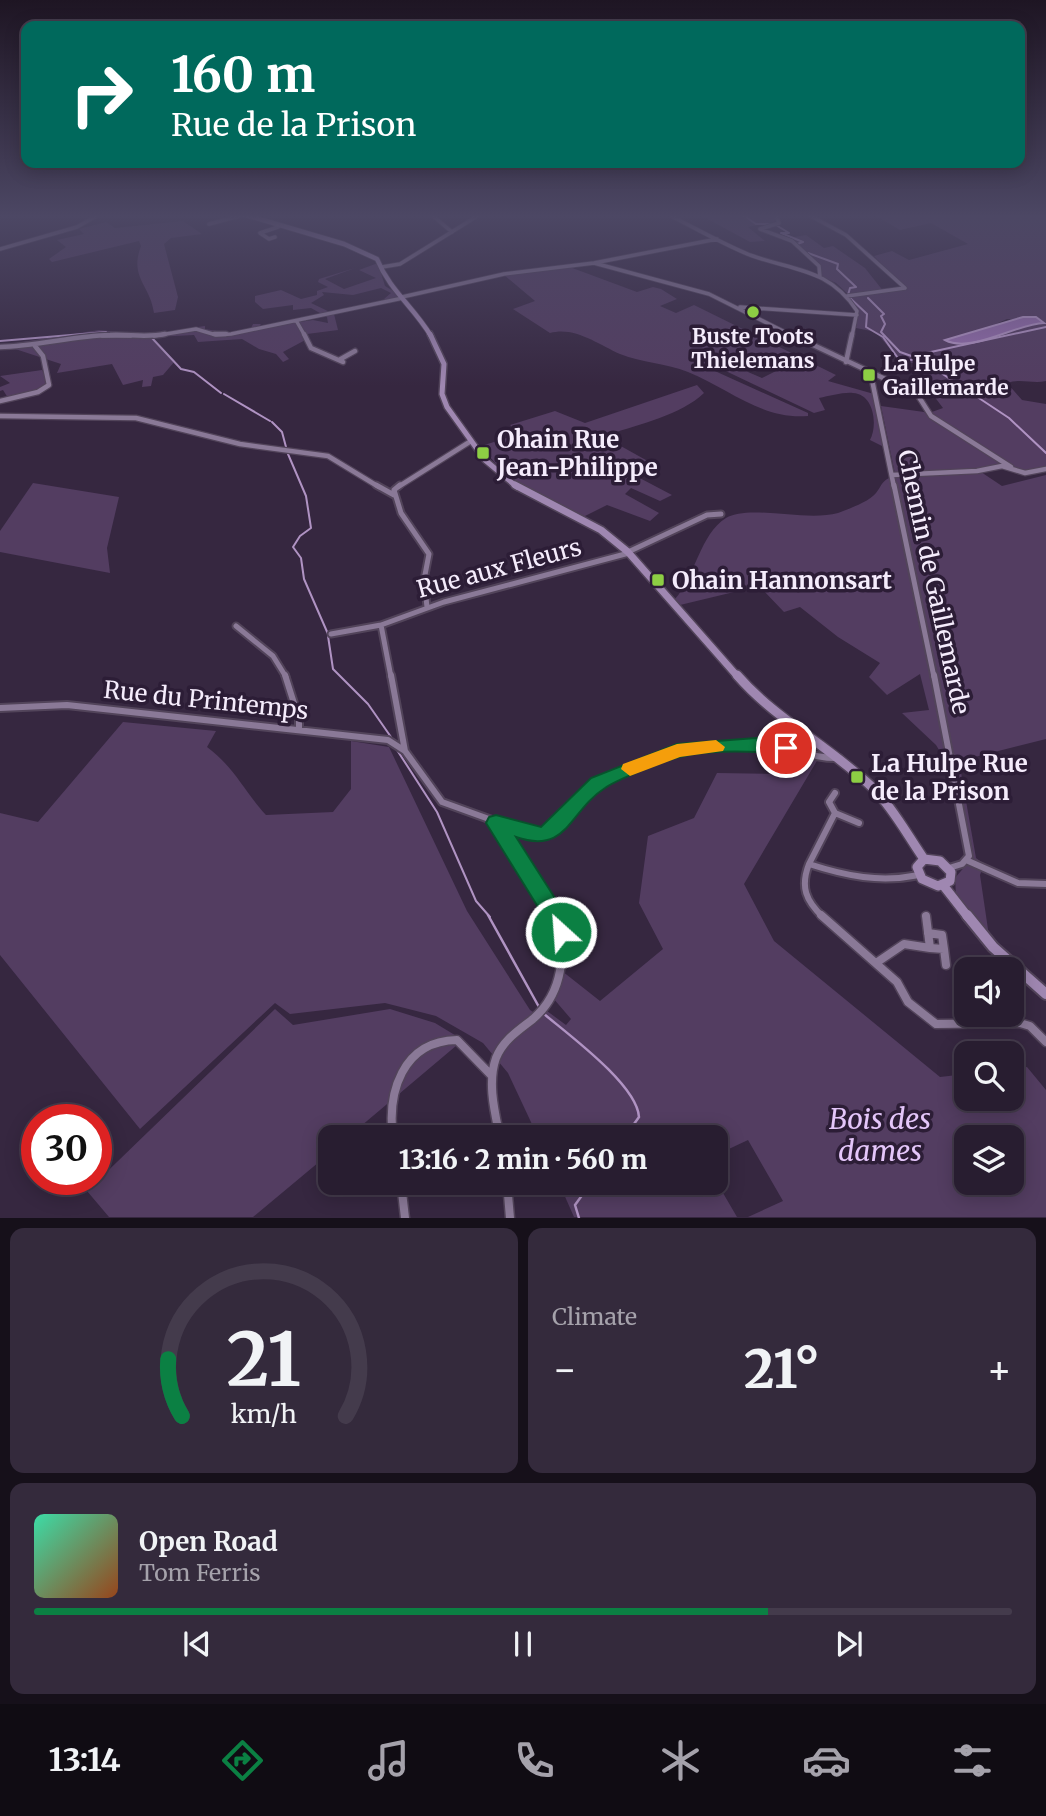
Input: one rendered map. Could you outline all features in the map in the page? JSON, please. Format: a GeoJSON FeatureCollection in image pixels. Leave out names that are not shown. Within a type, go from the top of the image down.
{"type":"FeatureCollection","features":[{"type":"Feature","properties":{"kind":"main road"},"geometry":{"type":"LineString","coordinates":[[384,272],[387,283],[418,314],[440,353],[444,364],[442,394],[471,441],[497,472],[517,487],[601,530],[628,552],[754,695],[839,758],[876,791],[924,859]]}},
{"type":"Feature","properties":{"kind":"main road"},"geometry":{"type":"LineString","coordinates":[[924,859],[935,859],[948,868],[950,881],[943,885],[932,885],[919,875],[917,867],[924,859]]}},
{"type":"Feature","properties":{"kind":"main road"},"geometry":{"type":"LineString","coordinates":[[943,885],[993,947],[1046,994]]}},
{"type":"Feature","properties":{"kind":"street"},"geometry":{"type":"LineString","coordinates":[[0,347],[35,346],[109,335],[145,337],[195,329],[226,335],[297,322],[519,272]]}},
{"type":"Feature","properties":{"kind":"street"},"geometry":{"type":"LineString","coordinates":[[628,272],[702,291],[737,307],[870,375],[920,395],[930,416],[1013,469],[1025,473],[1046,469]]}},
{"type":"Feature","properties":{"kind":"street"},"geometry":{"type":"LineString","coordinates":[[804,272],[835,284],[847,296],[856,315],[846,362]]}},
{"type":"Feature","properties":{"kind":"street"},"geometry":{"type":"LineString","coordinates":[[820,272],[820,277]]}},
{"type":"Feature","properties":{"kind":"street"},"geometry":{"type":"LineString","coordinates":[[847,296],[905,288],[889,272]]}},
{"type":"Feature","properties":{"kind":"street"},"geometry":{"type":"LineString","coordinates":[[737,307],[856,315]]}},
{"type":"Feature","properties":{"kind":"street"},"geometry":{"type":"LineString","coordinates":[[757,309],[761,319]]}},
{"type":"Feature","properties":{"kind":"street"},"geometry":{"type":"LineString","coordinates":[[297,322],[311,348],[341,361],[355,351]]}},
{"type":"Feature","properties":{"kind":"street"},"geometry":{"type":"LineString","coordinates":[[0,401],[38,392],[49,385],[49,378],[43,368],[43,356],[36,351],[35,346]]}},
{"type":"Feature","properties":{"kind":"street","name":"Chemin de Gaillemarde"},"geometry":{"type":"LineString","coordinates":[[870,375],[966,830],[969,852],[966,860]]}},
{"type":"Feature","properties":{"kind":"street"},"geometry":{"type":"LineString","coordinates":[[0,416],[80,415],[141,419],[179,431],[253,446],[328,456],[346,470],[394,495]]}},
{"type":"Feature","properties":{"kind":"street"},"geometry":{"type":"LineString","coordinates":[[427,607],[424,580],[429,554],[405,520],[394,495],[396,487],[408,478],[438,464],[471,441]]}},
{"type":"Feature","properties":{"kind":"street"},"geometry":{"type":"LineString","coordinates":[[892,475],[1013,469]]}},
{"type":"Feature","properties":{"kind":"street","name":"Rue aux Fleurs"},"geometry":{"type":"LineString","coordinates":[[331,634],[381,625],[427,607],[628,552],[707,516],[721,514]]}},
{"type":"Feature","properties":{"kind":"street"},"geometry":{"type":"LineString","coordinates":[[236,625],[273,656],[282,668],[299,719],[299,730]]}},
{"type":"Feature","properties":{"kind":"street"},"geometry":{"type":"LineString","coordinates":[[381,625],[405,751],[442,802],[536,836],[547,834],[598,783],[684,749],[767,745],[821,760],[839,758]]}},
{"type":"Feature","properties":{"kind":"street","name":"Rue du Printemps"},"geometry":{"type":"LineString","coordinates":[[0,708],[67,705],[388,740],[405,751]]}},
{"type":"Feature","properties":{"kind":"street"},"geometry":{"type":"LineString","coordinates":[[835,793],[829,803],[835,813],[859,823]]}},
{"type":"Feature","properties":{"kind":"street"},"geometry":{"type":"LineString","coordinates":[[835,813],[805,872],[807,901],[897,982],[908,1002],[936,1024],[1025,1023],[1046,1042]]}},
{"type":"Feature","properties":{"kind":"street"},"geometry":{"type":"LineString","coordinates":[[496,823],[556,917],[562,948],[560,969],[548,1003],[507,1039],[496,1056],[492,1076],[498,1125]]}},
{"type":"Feature","properties":{"kind":"street"},"geometry":{"type":"LineString","coordinates":[[948,868],[966,860],[1017,883],[1046,884]]}},
{"type":"Feature","properties":{"kind":"street"},"geometry":{"type":"LineString","coordinates":[[809,864],[868,881],[893,881],[919,875]]}},
{"type":"Feature","properties":{"kind":"street"},"geometry":{"type":"LineString","coordinates":[[926,916],[930,948]]}},
{"type":"Feature","properties":{"kind":"street"},"geometry":{"type":"LineString","coordinates":[[928,933],[942,935],[946,965]]}},
{"type":"Feature","properties":{"kind":"street"},"geometry":{"type":"LineString","coordinates":[[876,963],[904,944],[944,949]]}},
{"type":"Feature","properties":{"kind":"street"},"geometry":{"type":"LineString","coordinates":[[391,1125],[388,1096],[398,1072],[415,1056],[443,1041],[457,1040],[492,1076]]}},
{"type":"Feature","properties":{"kind":"street"},"geometry":{"type":"LineString","coordinates":[[402,1195],[405,1217]]}},
{"type":"Feature","properties":{"kind":"street"},"geometry":{"type":"LineString","coordinates":[[508,1195],[510,1217]]}},
{"type":"Feature","properties":{"kind":"green space"},"geometry":{"type":"Polygon","coordinates":[[[138,272],[171,272],[178,297],[175,310],[154,313],[138,272]]]}},
{"type":"Feature","properties":{"kind":"green space"},"geometry":{"type":"Polygon","coordinates":[[[342,272],[325,279],[344,289],[376,278],[363,272],[381,272],[385,286],[405,298],[389,303],[384,299],[391,293],[381,288],[353,295],[322,292],[324,295],[311,303],[334,314],[338,330],[307,334],[309,338],[283,352],[289,359],[283,362],[276,354],[259,349],[242,339],[198,342],[194,335],[154,337],[176,330],[205,326],[205,329],[229,333],[250,330],[253,324],[261,324],[258,328],[313,320],[328,323],[327,317],[311,308],[293,310],[293,305],[263,309],[255,302],[255,296],[281,290],[301,299],[317,295],[317,291],[328,287],[318,282],[319,279],[342,272]]]}},
{"type":"Feature","properties":{"kind":"green space"},"geometry":{"type":"Polygon","coordinates":[[[526,272],[583,272],[637,292],[653,287],[661,289],[677,299],[660,306],[676,313],[694,305],[836,375],[828,381],[874,394],[884,447],[870,440],[874,419],[870,404],[860,395],[845,393],[819,398],[825,410],[814,413],[711,364],[706,367],[808,413],[808,416],[775,413],[746,402],[680,369],[628,357],[577,334],[559,331],[550,333],[513,309],[535,301],[504,275],[526,272]],[[728,355],[720,360],[762,378],[776,371],[728,355]]]}},
{"type":"Feature","properties":{"kind":"green space"},"geometry":{"type":"Polygon","coordinates":[[[821,272],[868,272],[884,292],[849,295],[836,283],[822,277],[821,272]]]}},
{"type":"Feature","properties":{"kind":"green space"},"geometry":{"type":"Polygon","coordinates":[[[889,272],[1046,272],[1046,381],[1007,383],[1022,400],[1046,404],[1046,467],[1020,471],[933,416],[929,413],[943,408],[921,379],[925,372],[913,363],[900,361],[876,332],[856,328],[858,311],[850,297],[905,289],[889,272]],[[1007,319],[952,344],[976,339],[1044,323],[1007,319]]]}},
{"type":"Feature","properties":{"kind":"green space"},"geometry":{"type":"Polygon","coordinates":[[[99,330],[148,335],[175,361],[163,375],[153,377],[151,386],[142,387],[143,380],[123,385],[112,364],[57,373],[61,364],[3,345],[99,330]]]}},
{"type":"Feature","properties":{"kind":"green space"},"geometry":{"type":"Polygon","coordinates":[[[42,370],[48,381],[43,388],[8,398],[3,390],[0,391],[0,387],[10,383],[0,376],[42,370]]]}},
{"type":"Feature","properties":{"kind":"green space"},"geometry":{"type":"Polygon","coordinates":[[[697,385],[704,393],[695,401],[660,418],[610,434],[610,440],[653,464],[634,475],[672,495],[660,501],[631,488],[625,494],[659,513],[650,521],[607,505],[583,517],[527,489],[503,470],[481,446],[520,434],[510,425],[555,411],[585,423],[697,385]]]}},
{"type":"Feature","properties":{"kind":"green space"},"geometry":{"type":"Polygon","coordinates":[[[881,406],[924,412],[1004,464],[983,470],[895,474],[881,406]]]}},
{"type":"Feature","properties":{"kind":"green space"},"geometry":{"type":"Polygon","coordinates":[[[981,472],[1002,486],[1046,475],[1046,739],[959,761],[976,858],[984,864],[980,875],[989,936],[956,896],[955,878],[972,858],[973,852],[954,760],[944,758],[936,745],[902,713],[929,710],[920,674],[887,695],[869,677],[880,663],[838,637],[800,607],[784,612],[759,586],[680,605],[675,599],[710,534],[726,518],[749,513],[810,516],[838,513],[869,499],[889,478],[981,472]]]}},
{"type":"Feature","properties":{"kind":"green space"},"geometry":{"type":"Polygon","coordinates":[[[33,483],[119,497],[107,548],[110,573],[0,552],[0,531],[33,483]]]}},
{"type":"Feature","properties":{"kind":"green space","name":"Bois des dames"},"geometry":{"type":"Polygon","coordinates":[[[123,722],[216,731],[207,747],[232,772],[266,815],[333,812],[351,789],[351,741],[389,747],[467,911],[530,1010],[539,1016],[547,1011],[566,1025],[571,1019],[553,998],[562,971],[600,1001],[663,949],[639,903],[648,836],[694,818],[717,773],[773,774],[791,749],[818,759],[744,884],[774,941],[940,1077],[954,1075],[954,1111],[1024,1111],[1024,1067],[1027,1067],[1046,1090],[1046,1217],[748,1217],[783,1201],[748,1140],[728,1149],[728,1125],[532,1125],[508,1073],[483,1043],[436,1016],[385,1003],[290,1014],[275,1003],[140,1129],[0,955],[0,813],[38,822],[123,722]]]}},
{"type":"Feature","properties":{"kind":"green space"},"geometry":{"type":"Polygon","coordinates":[[[275,1009],[293,1025],[390,1009],[435,1023],[463,1040],[362,1125],[318,1125],[318,1163],[253,1217],[109,1217],[90,1195],[112,1195],[112,1167],[275,1009]]]}},
{"type":"Feature","properties":{"kind":"green space"},"geometry":{"type":"Polygon","coordinates":[[[564,1195],[724,1195],[737,1217],[574,1217],[564,1195]]]}},
{"type":"Feature","properties":{"kind":"shaded area"},"geometry":{"type":"Polygon","coordinates":[[[1023,317],[1036,317],[1044,323],[980,341],[956,343],[945,340],[1023,317]]]}},
{"type":"Feature","properties":{"kind":"waterway"},"geometry":{"type":"LineString","coordinates":[[840,272],[856,287],[850,288],[848,295]]}},
{"type":"Feature","properties":{"kind":"waterway"},"geometry":{"type":"LineString","coordinates":[[850,298],[867,314],[866,327],[883,337],[900,361],[920,359]]}},
{"type":"Feature","properties":{"kind":"waterway"},"geometry":{"type":"LineString","coordinates":[[868,298],[884,314],[881,316],[885,324],[881,332],[900,352],[920,359]]}},
{"type":"Feature","properties":{"kind":"waterway"},"geometry":{"type":"LineString","coordinates":[[920,359],[917,355],[1046,327]]}},
{"type":"Feature","properties":{"kind":"waterway"},"geometry":{"type":"LineString","coordinates":[[0,341],[106,332]]}},
{"type":"Feature","properties":{"kind":"waterway"},"geometry":{"type":"LineString","coordinates":[[152,338],[181,369],[194,372],[221,393]]}},
{"type":"Feature","properties":{"kind":"waterway"},"geometry":{"type":"LineString","coordinates":[[920,359],[1009,418],[1046,453]]}},
{"type":"Feature","properties":{"kind":"waterway"},"geometry":{"type":"LineString","coordinates":[[224,394],[270,421]]}},
{"type":"Feature","properties":{"kind":"waterway"},"geometry":{"type":"LineString","coordinates":[[272,422],[282,432],[286,447]]}},
{"type":"Feature","properties":{"kind":"waterway"},"geometry":{"type":"LineString","coordinates":[[288,454],[306,496],[311,528],[300,536],[293,547],[301,558],[304,579],[328,634]]}},
{"type":"Feature","properties":{"kind":"waterway"},"geometry":{"type":"LineString","coordinates":[[328,636],[333,669],[368,704],[391,737]]}},
{"type":"Feature","properties":{"kind":"waterway"},"geometry":{"type":"LineString","coordinates":[[397,750],[437,812],[476,901],[490,917]]}},
{"type":"Feature","properties":{"kind":"waterway"},"geometry":{"type":"LineString","coordinates":[[488,915],[539,1007]]}},
{"type":"Feature","properties":{"kind":"waterway"},"geometry":{"type":"LineString","coordinates":[[544,1014],[585,1047],[627,1090],[639,1117],[633,1125]]}},
{"type":"Feature","properties":{"kind":"waterway"},"geometry":{"type":"LineString","coordinates":[[579,1218],[575,1205],[582,1195]]}},
{"type":"Feature","properties":{"kind":"slow traffic"},"geometry":{"type":"LineString","coordinates":[[630,769],[688,748],[716,747]]}},
{"type":"Feature","properties":{"kind":"place","name":"Buste Toots Thielemans"},"geometry":{"type":"Point","coordinates":[753,312]}},
{"type":"Feature","properties":{"kind":"place","name":"La Hulpe Gaillemarde"},"geometry":{"type":"Point","coordinates":[869,375]}},
{"type":"Feature","properties":{"kind":"place","name":"Ohain Rue Jean-Philippe"},"geometry":{"type":"Point","coordinates":[483,453]}},
{"type":"Feature","properties":{"kind":"place","name":"Ohain Hannonsart"},"geometry":{"type":"Point","coordinates":[658,580]}},
{"type":"Feature","properties":{"kind":"place","name":"La Hulpe Rue de la Prison"},"geometry":{"type":"Point","coordinates":[857,777]}},
{"type":"Feature","properties":{"kind":"route"},"geometry":{"type":"LineString","coordinates":[[561,932],[556,917],[496,823],[529,835],[547,834],[598,783],[688,748],[756,745],[786,748]]}}]}
